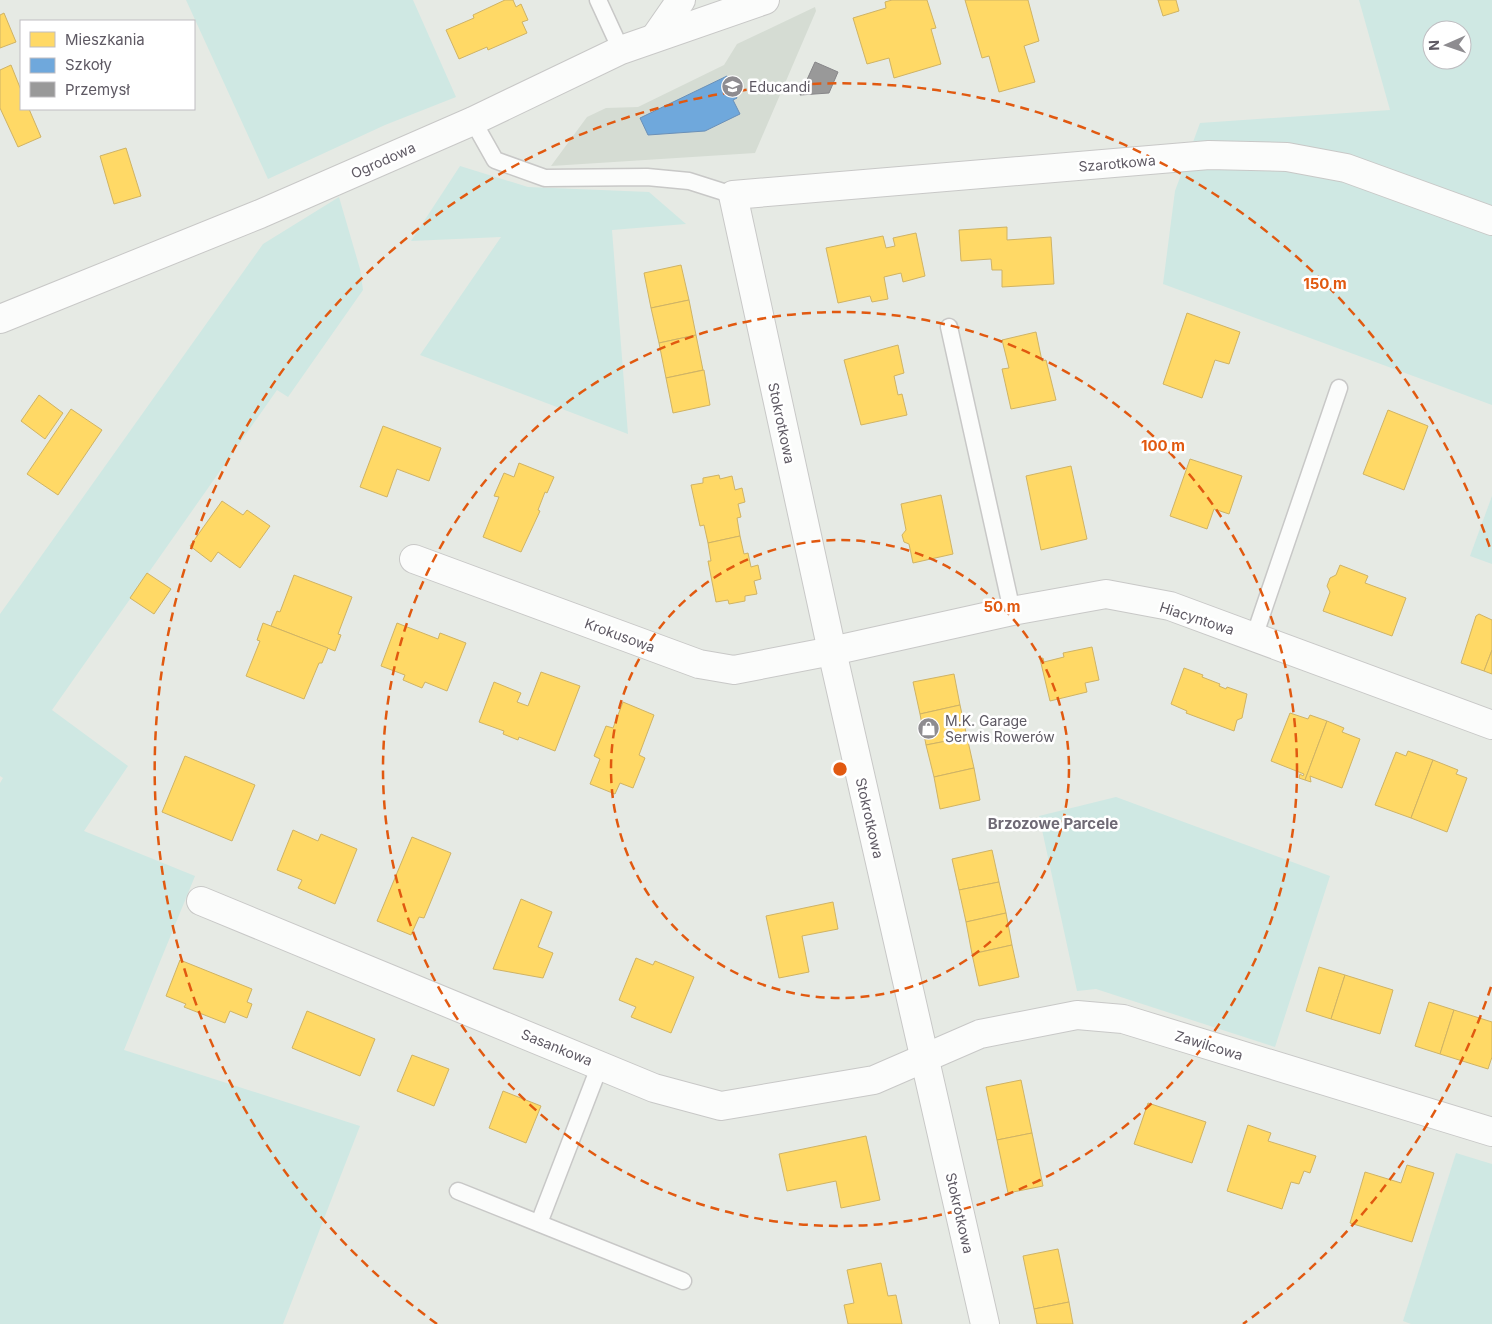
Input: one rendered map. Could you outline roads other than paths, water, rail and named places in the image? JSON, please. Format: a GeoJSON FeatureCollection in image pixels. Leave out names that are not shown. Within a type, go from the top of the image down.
{"type":"FeatureCollection","features":[{"type":"Feature","properties":{"kind":"street"},"geometry":{"type":"LineString","coordinates":[[656,36],[681,0]]}},
{"type":"Feature","properties":{"kind":"street","name":"Ogrodowa"},"geometry":{"type":"LineString","coordinates":[[0,319],[260,214],[473,121],[621,50],[656,36],[765,0]]}},
{"type":"Feature","properties":{"kind":"street","name":"Szarotkowa"},"geometry":{"type":"LineString","coordinates":[[732,195],[1210,156],[1287,157],[1346,168],[1492,221]]}},
{"type":"Feature","properties":{"kind":"street","name":"Stokrotkowa"},"geometry":{"type":"LineString","coordinates":[[732,195],[832,651],[985,1324]]}},
{"type":"Feature","properties":{"kind":"street","name":"Krokusowa"},"geometry":{"type":"LineString","coordinates":[[414,559],[699,664],[734,670],[832,651]]}},
{"type":"Feature","properties":{"kind":"street","name":"Hiacyntowa"},"geometry":{"type":"LineString","coordinates":[[832,651],[1012,611],[1106,594],[1170,606],[1492,725]]}},
{"type":"Feature","properties":{"kind":"street","name":"Sasankowa"},"geometry":{"type":"LineString","coordinates":[[201,901],[654,1088],[720,1106],[874,1080],[925,1059]]}},
{"type":"Feature","properties":{"kind":"street","name":"Zawilcowa"},"geometry":{"type":"LineString","coordinates":[[925,1059],[980,1034],[1077,1015],[1124,1019],[1492,1132]]}},
{"type":"Feature","properties":{"kind":"lane"},"geometry":{"type":"LineString","coordinates":[[598,0],[621,50]]}},
{"type":"Feature","properties":{"kind":"lane"},"geometry":{"type":"LineString","coordinates":[[473,121],[495,160],[546,178],[647,177],[689,181],[732,195]]}},
{"type":"Feature","properties":{"kind":"lane"},"geometry":{"type":"LineString","coordinates":[[948,326],[1012,611]]}},
{"type":"Feature","properties":{"kind":"lane"},"geometry":{"type":"LineString","coordinates":[[1254,637],[1339,388]]}},
{"type":"Feature","properties":{"kind":"lane"},"geometry":{"type":"LineString","coordinates":[[539,1223],[600,1065]]}},
{"type":"Feature","properties":{"kind":"lane"},"geometry":{"type":"LineString","coordinates":[[458,1191],[683,1281]]}},
{"type":"Feature","properties":{"kind":"place","name":"Educandi"},"geometry":{"type":"Point","coordinates":[733,86]}},
{"type":"Feature","properties":{"kind":"place","name":"M.K. Garage Serwis Rowerów"},"geometry":{"type":"Point","coordinates":[929,728]}},
{"type":"Feature","properties":{"kind":"district","name":"Brzozowe Parcele"},"geometry":{"type":"Point","coordinates":[1053,823]}}]}
